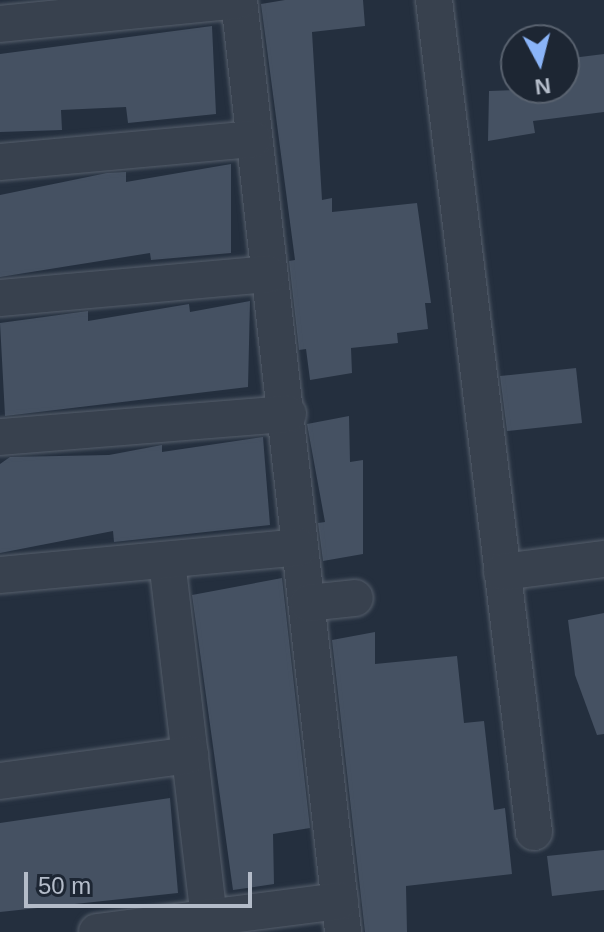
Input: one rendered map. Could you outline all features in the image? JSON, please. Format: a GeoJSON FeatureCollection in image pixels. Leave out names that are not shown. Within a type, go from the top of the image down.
{"type":"FeatureCollection","features":[{"type":"Feature","properties":{"kind":"street"},"geometry":{"type":"LineString","coordinates":[[0,24],[239,0],[253,139],[288,414],[342,916],[209,918],[97,932]]}},
{"type":"Feature","properties":{"kind":"street"},"geometry":{"type":"LineString","coordinates":[[434,0],[534,832]]}},
{"type":"Feature","properties":{"kind":"street"},"geometry":{"type":"LineString","coordinates":[[0,162],[253,139]]}},
{"type":"Feature","properties":{"kind":"street"},"geometry":{"type":"LineString","coordinates":[[0,298],[269,274]]}},
{"type":"Feature","properties":{"kind":"street"},"geometry":{"type":"LineString","coordinates":[[0,437],[288,414]]}},
{"type":"Feature","properties":{"kind":"street"},"geometry":{"type":"LineString","coordinates":[[0,575],[300,547]]}},
{"type":"Feature","properties":{"kind":"street"},"geometry":{"type":"LineString","coordinates":[[502,572],[604,559]]}},
{"type":"Feature","properties":{"kind":"street"},"geometry":{"type":"LineString","coordinates":[[167,561],[209,918]]}},
{"type":"Feature","properties":{"kind":"street"},"geometry":{"type":"LineString","coordinates":[[308,603],[355,598]]}},
{"type":"Feature","properties":{"kind":"street"},"geometry":{"type":"LineString","coordinates":[[0,781],[190,755]]}},
{"type":"Feature","properties":{"kind":"building"},"geometry":{"type":"Polygon","coordinates":[[[285,0],[363,0],[365,26],[312,32],[322,200],[332,198],[332,212],[417,203],[431,303],[425,303],[428,329],[397,333],[398,343],[351,348],[352,373],[310,380],[306,349],[299,350],[289,261],[295,260],[261,4],[285,0]]]}},
{"type":"Feature","properties":{"kind":"building"},"geometry":{"type":"Polygon","coordinates":[[[212,26],[216,114],[128,123],[126,107],[61,110],[62,130],[0,132],[0,54],[212,26]]]}},
{"type":"Feature","properties":{"kind":"building"},"geometry":{"type":"Polygon","coordinates":[[[604,54],[604,112],[533,121],[535,133],[488,141],[489,91],[500,91],[500,104],[580,104],[580,57],[604,54]]]}},
{"type":"Feature","properties":{"kind":"building"},"geometry":{"type":"Polygon","coordinates":[[[231,164],[231,253],[151,260],[150,253],[0,277],[0,195],[107,173],[126,172],[126,182],[231,164]]]}},
{"type":"Feature","properties":{"kind":"building"},"geometry":{"type":"Polygon","coordinates":[[[250,301],[248,387],[5,416],[0,323],[88,311],[88,321],[189,304],[190,312],[250,301]]]}},
{"type":"Feature","properties":{"kind":"building"},"geometry":{"type":"Polygon","coordinates":[[[576,368],[582,423],[507,431],[500,376],[576,368]]]}},
{"type":"Feature","properties":{"kind":"building"},"geometry":{"type":"Polygon","coordinates":[[[349,416],[350,462],[363,460],[363,554],[323,561],[318,523],[325,522],[307,424],[349,416]]]}},
{"type":"Feature","properties":{"kind":"building"},"geometry":{"type":"Polygon","coordinates":[[[263,437],[270,525],[114,542],[113,531],[0,553],[0,464],[10,457],[109,455],[162,445],[162,452],[263,437]]]}},
{"type":"Feature","properties":{"kind":"building"},"geometry":{"type":"Polygon","coordinates":[[[282,578],[310,828],[273,834],[274,884],[233,890],[192,595],[282,578]]]}},
{"type":"Feature","properties":{"kind":"building"},"geometry":{"type":"Polygon","coordinates":[[[604,613],[604,734],[597,735],[575,675],[568,620],[604,613]]]}},
{"type":"Feature","properties":{"kind":"building"},"geometry":{"type":"Polygon","coordinates":[[[375,632],[375,664],[457,656],[464,723],[484,721],[494,810],[505,808],[512,874],[406,886],[407,932],[365,932],[332,640],[375,632]]]}},
{"type":"Feature","properties":{"kind":"building"},"geometry":{"type":"Polygon","coordinates":[[[170,798],[178,893],[0,912],[0,823],[170,798]]]}},
{"type":"Feature","properties":{"kind":"building"},"geometry":{"type":"Polygon","coordinates":[[[604,850],[604,890],[552,896],[547,856],[604,850]]]}}]}
